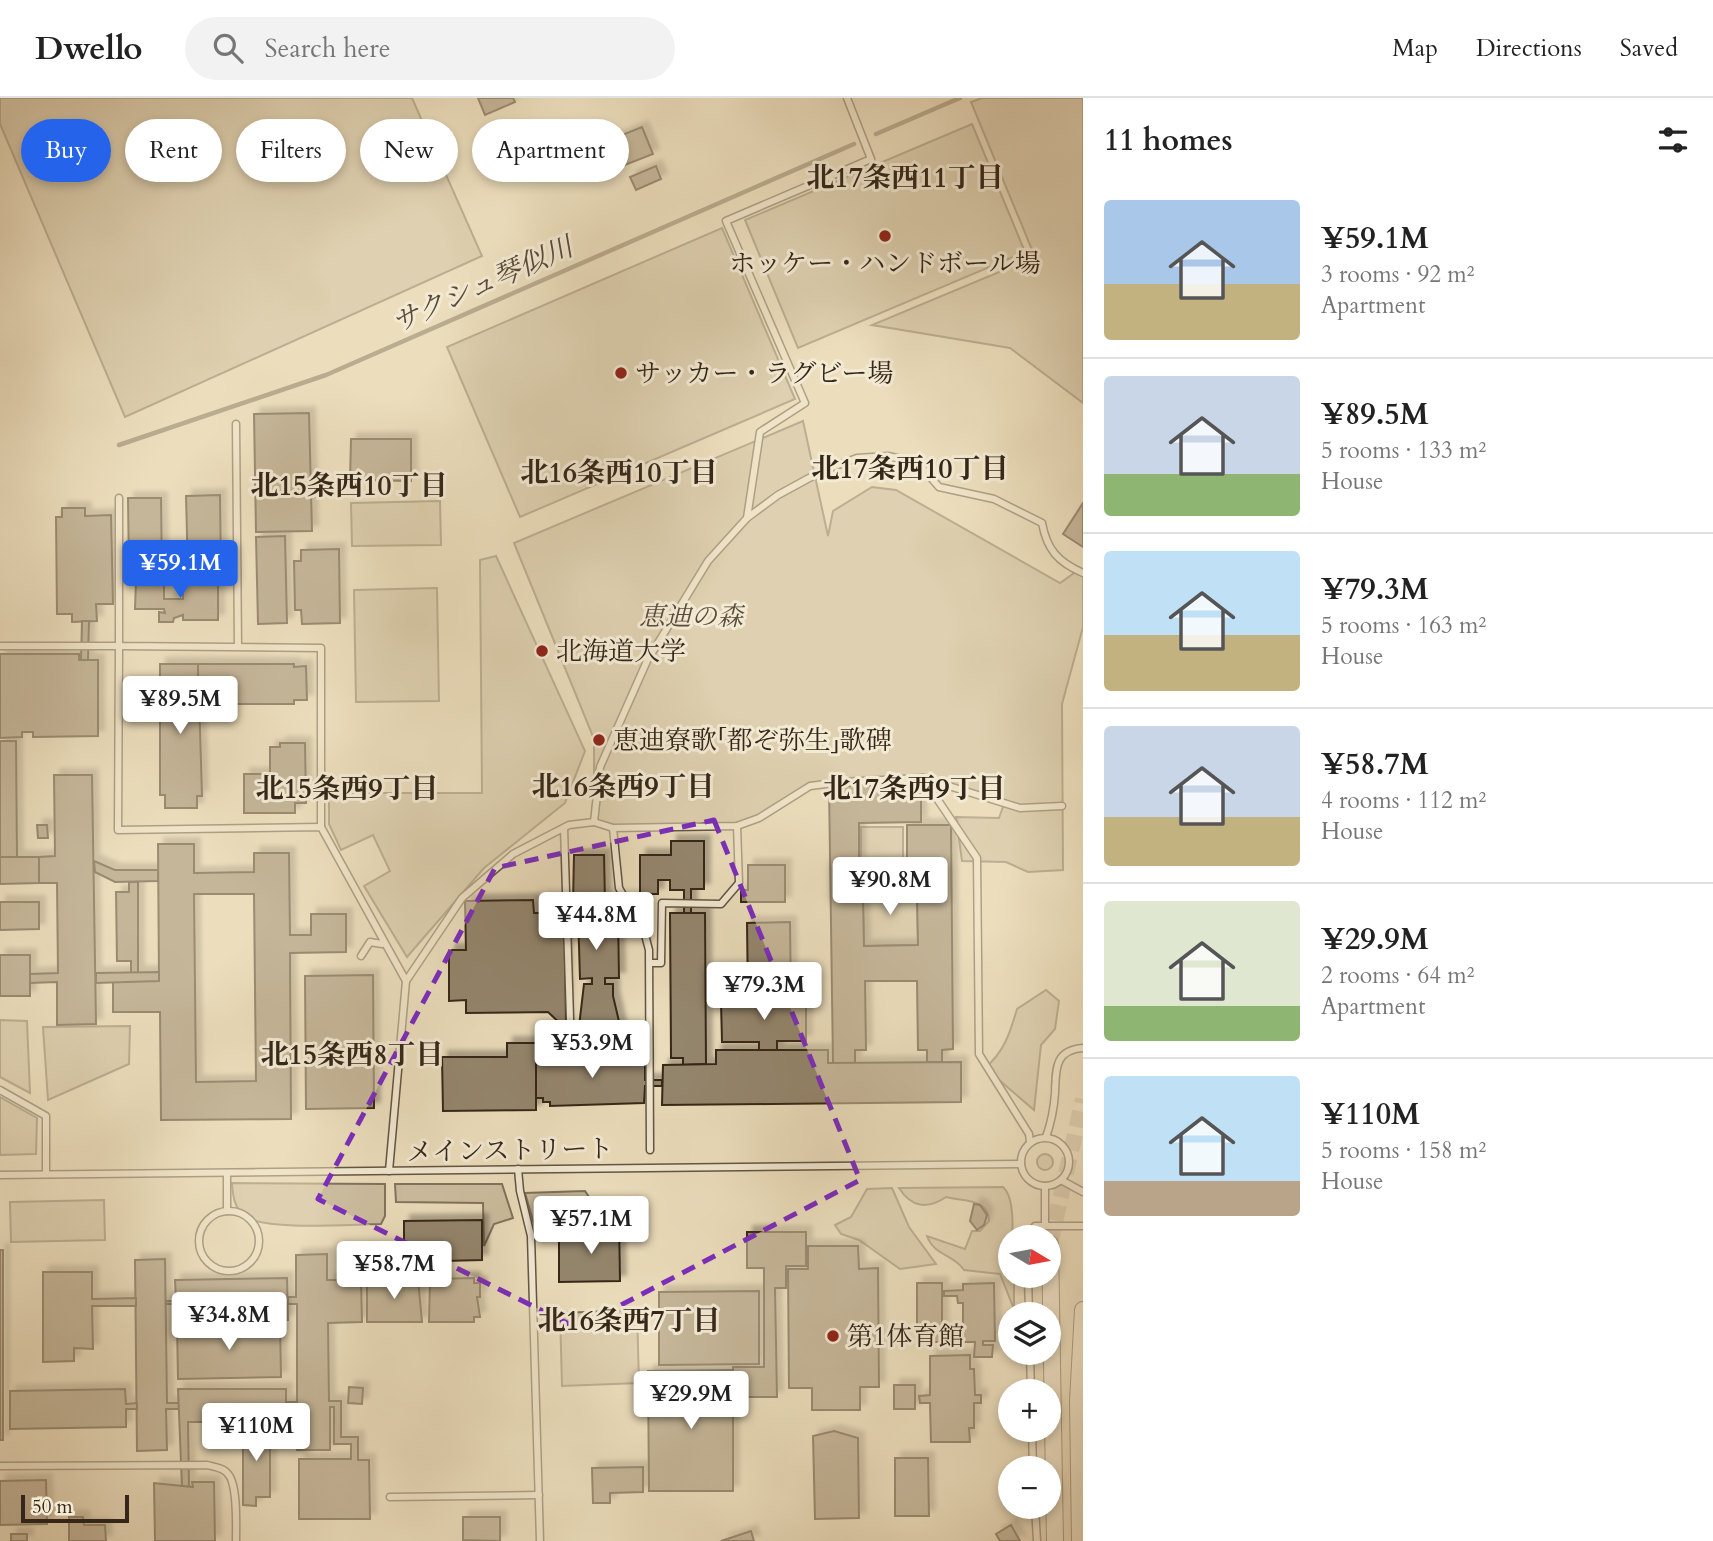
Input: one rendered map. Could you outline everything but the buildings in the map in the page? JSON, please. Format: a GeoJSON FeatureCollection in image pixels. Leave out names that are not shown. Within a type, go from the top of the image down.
{"type":"FeatureCollection","features":[{"type":"Feature","properties":{"kind":"street"},"geometry":{"type":"LineString","coordinates":[[1051,1288],[1055,1541]]}},
{"type":"Feature","properties":{"kind":"street"},"geometry":{"type":"LineString","coordinates":[[1080,1541],[1078,1401],[1083,1310]]}},
{"type":"Feature","properties":{"kind":"lane"},"geometry":{"type":"LineString","coordinates":[[747,518],[760,432],[805,403],[726,220],[871,159],[847,98]]}},
{"type":"Feature","properties":{"kind":"lane"},"geometry":{"type":"LineString","coordinates":[[236,424],[239,646]]}},
{"type":"Feature","properties":{"kind":"lane"},"geometry":{"type":"LineString","coordinates":[[594,822],[600,767],[648,661],[708,561],[747,518],[778,495],[822,471],[857,458],[888,456],[918,463],[939,487],[994,499],[1042,523],[1046,543],[1057,558],[1083,573]]}},
{"type":"Feature","properties":{"kind":"lane"},"geometry":{"type":"LineString","coordinates":[[119,498],[118,830],[321,827]]}},
{"type":"Feature","properties":{"kind":"lane"},"geometry":{"type":"LineString","coordinates":[[0,646],[321,648],[321,827],[406,981]]}},
{"type":"Feature","properties":{"kind":"lane"},"geometry":{"type":"LineString","coordinates":[[923,778],[977,858],[979,1055],[1029,1134],[1030,1142]]}},
{"type":"Feature","properties":{"kind":"lane"},"geometry":{"type":"LineString","coordinates":[[389,1171],[406,981],[462,898],[513,854],[564,828],[594,822],[613,828],[737,826],[759,818],[810,786],[923,778],[1020,808],[1062,806]]}},
{"type":"Feature","properties":{"kind":"lane"},"geometry":{"type":"LineString","coordinates":[[650,963],[661,963],[662,903],[721,904],[739,883],[737,826]]}},
{"type":"Feature","properties":{"kind":"lane"},"geometry":{"type":"LineString","coordinates":[[564,828],[571,1050]]}},
{"type":"Feature","properties":{"kind":"lane"},"geometry":{"type":"LineString","coordinates":[[613,828],[618,888],[644,931],[650,963],[650,1150]]}},
{"type":"Feature","properties":{"kind":"lane"},"geometry":{"type":"LineString","coordinates":[[361,956],[370,942],[384,944]]}},
{"type":"Feature","properties":{"kind":"lane"},"geometry":{"type":"LineString","coordinates":[[1046,1138],[1055,1094],[1054,1068],[1063,1054],[1083,1048]]}},
{"type":"Feature","properties":{"kind":"lane"},"geometry":{"type":"LineString","coordinates":[[0,1090],[46,1116],[46,1174]]}},
{"type":"Feature","properties":{"kind":"lane"},"geometry":{"type":"LineString","coordinates":[[1046,1138],[1061,1143],[1066,1149],[1069,1166],[1062,1180],[1045,1186],[1030,1181],[1021,1164],[1025,1148],[1030,1142],[1046,1138]]}},
{"type":"Feature","properties":{"kind":"lane","name":"メインストリート"},"geometry":{"type":"LineString","coordinates":[[0,1175],[1021,1164]]}},
{"type":"Feature","properties":{"kind":"lane"},"geometry":{"type":"LineString","coordinates":[[518,1169],[520,1191],[531,1236],[540,1541]]}},
{"type":"Feature","properties":{"kind":"lane"},"geometry":{"type":"LineString","coordinates":[[227,1211],[228,1173]]}},
{"type":"Feature","properties":{"kind":"lane"},"geometry":{"type":"LineString","coordinates":[[1062,1180],[1083,1192]]}},
{"type":"Feature","properties":{"kind":"lane"},"geometry":{"type":"LineString","coordinates":[[1045,1186],[1045,1224]]}},
{"type":"Feature","properties":{"kind":"lane"},"geometry":{"type":"LineString","coordinates":[[227,1211],[243,1215],[258,1235],[253,1259],[232,1271],[215,1268],[208,1263],[202,1256],[199,1239],[211,1217],[227,1211]]}},
{"type":"Feature","properties":{"kind":"lane"},"geometry":{"type":"LineString","coordinates":[[1040,1225],[1083,1226]]}},
{"type":"Feature","properties":{"kind":"lane"},"geometry":{"type":"LineString","coordinates":[[0,1466],[207,1465],[219,1468],[229,1474],[234,1487],[236,1541]]}},
{"type":"Feature","properties":{"kind":"lane"},"geometry":{"type":"LineString","coordinates":[[390,1497],[539,1495]]}},
{"type":"Feature","properties":{"kind":"lane"},"geometry":{"type":"LineString","coordinates":[[1036,1519],[1037,1541]]}},
{"type":"Feature","properties":{"kind":"highlighted area"},"geometry":{"type":"Polygon","coordinates":[[[714,820],[860,1180],[577,1328],[318,1199],[495,868],[714,820]]]}},
{"type":"Feature","properties":{"kind":"green space"},"geometry":{"type":"Polygon","coordinates":[[[0,98],[412,98],[421,119],[360,119],[360,182],[449,182],[482,256],[125,417],[25,182],[111,182],[111,119],[21,119],[21,173],[0,124],[0,98]]]}},
{"type":"Feature","properties":{"kind":"green space"},"geometry":{"type":"Polygon","coordinates":[[[982,98],[1083,98],[1083,403],[1010,348],[872,325],[1035,257],[971,102],[982,98]]]}},
{"type":"Feature","properties":{"kind":"green space","name":"ホッケー・ハンドボール場"},"geometry":{"type":"Polygon","coordinates":[[[972,124],[1025,252],[798,348],[745,220],[972,124]]]}},
{"type":"Feature","properties":{"kind":"green space","name":"サッカー・ラグビー場"},"geometry":{"type":"Polygon","coordinates":[[[722,228],[795,399],[520,517],[447,347],[722,228]]]}},
{"type":"Feature","properties":{"kind":"green space","name":"恵迪の森"},"geometry":{"type":"Polygon","coordinates":[[[803,421],[828,536],[833,511],[872,487],[896,490],[1060,583],[1077,571],[1083,573],[1083,627],[1062,704],[1063,870],[1028,872],[1006,862],[962,861],[956,817],[999,818],[1004,804],[923,778],[810,786],[759,818],[737,826],[613,828],[594,822],[594,739],[514,543],[803,421]]]}},
{"type":"Feature","properties":{"kind":"green space"},"geometry":{"type":"Polygon","coordinates":[[[440,501],[441,545],[352,546],[351,503],[440,501]]]}},
{"type":"Feature","properties":{"kind":"green space"},"geometry":{"type":"Polygon","coordinates":[[[496,556],[585,751],[565,803],[484,868],[407,957],[364,886],[390,871],[373,835],[341,850],[329,824],[329,793],[482,793],[480,560],[496,556]]]}},
{"type":"Feature","properties":{"kind":"green space"},"geometry":{"type":"Polygon","coordinates":[[[437,588],[439,701],[356,702],[354,590],[437,588]]]}},
{"type":"Feature","properties":{"kind":"green space"},"geometry":{"type":"Polygon","coordinates":[[[861,827],[903,827],[903,860],[861,861],[861,827]]]}},
{"type":"Feature","properties":{"kind":"green space"},"geometry":{"type":"Polygon","coordinates":[[[917,898],[918,945],[864,946],[863,899],[917,898]]]}},
{"type":"Feature","properties":{"kind":"green space"},"geometry":{"type":"Polygon","coordinates":[[[1046,990],[1059,1001],[1055,1029],[1041,1045],[1034,1110],[985,1068],[1006,1042],[1017,1009],[1046,990]]]}},
{"type":"Feature","properties":{"kind":"green space"},"geometry":{"type":"Polygon","coordinates":[[[0,1020],[27,1021],[30,1093],[0,1077],[0,1020]]]}},
{"type":"Feature","properties":{"kind":"green space"},"geometry":{"type":"Polygon","coordinates":[[[130,1026],[129,1064],[48,1100],[43,1027],[130,1026]]]}},
{"type":"Feature","properties":{"kind":"green space"},"geometry":{"type":"Polygon","coordinates":[[[0,1097],[37,1118],[36,1154],[0,1155],[0,1097]]]}},
{"type":"Feature","properties":{"kind":"green space"},"geometry":{"type":"Polygon","coordinates":[[[1042,1154],[1048,1154],[1053,1162],[1051,1168],[1042,1170],[1037,1165],[1037,1159],[1042,1154]]]}},
{"type":"Feature","properties":{"kind":"green space"},"geometry":{"type":"Polygon","coordinates":[[[232,1183],[385,1184],[385,1216],[381,1224],[291,1225],[257,1221],[246,1217],[239,1210],[232,1183]]]}},
{"type":"Feature","properties":{"kind":"green space"},"geometry":{"type":"Polygon","coordinates":[[[395,1184],[502,1184],[513,1218],[494,1224],[484,1246],[483,1203],[396,1202],[395,1184]]]}},
{"type":"Feature","properties":{"kind":"green space"},"geometry":{"type":"Polygon","coordinates":[[[1003,1187],[1011,1204],[1012,1225],[998,1225],[998,1274],[964,1270],[934,1248],[927,1236],[965,1249],[972,1231],[980,1231],[989,1221],[985,1208],[974,1202],[946,1197],[932,1204],[914,1203],[899,1188],[1003,1187]]]}},
{"type":"Feature","properties":{"kind":"green space"},"geometry":{"type":"Polygon","coordinates":[[[892,1188],[909,1227],[936,1264],[900,1269],[859,1240],[841,1234],[835,1225],[851,1217],[867,1189],[892,1188]]]}},
{"type":"Feature","properties":{"kind":"green space"},"geometry":{"type":"Polygon","coordinates":[[[585,1191],[597,1209],[597,1230],[581,1236],[558,1225],[555,1233],[538,1238],[525,1193],[585,1191]]]}},
{"type":"Feature","properties":{"kind":"green space"},"geometry":{"type":"Polygon","coordinates":[[[104,1200],[105,1240],[11,1242],[10,1202],[104,1200]]]}},
{"type":"Feature","properties":{"kind":"green space"},"geometry":{"type":"Polygon","coordinates":[[[1006,1288],[1014,1288],[1014,1302],[1011,1302],[1006,1288]]]}},
{"type":"Feature","properties":{"kind":"green space"},"geometry":{"type":"Polygon","coordinates":[[[637,1310],[639,1383],[562,1386],[560,1313],[637,1310]]]}},
{"type":"Feature","properties":{"kind":"waterway","name":"サクシュ琴似川"},"geometry":{"type":"LineString","coordinates":[[876,134],[960,98]]}},
{"type":"Feature","properties":{"kind":"waterway","name":"サクシュ琴似川"},"geometry":{"type":"LineString","coordinates":[[119,445],[326,375],[854,144]]}},
{"type":"Feature","properties":{"kind":"tunnel"},"geometry":{"type":"LineString","coordinates":[[1054,1225],[1083,1099]]}},
{"type":"Feature","properties":{"kind":"place","name":"ホッケー・ハンドボール場"},"geometry":{"type":"Point","coordinates":[885,236]}},
{"type":"Feature","properties":{"kind":"place","name":"サッカー・ラグビー場"},"geometry":{"type":"Point","coordinates":[621,373]}},
{"type":"Feature","properties":{"kind":"place","name":"北海道大学"},"geometry":{"type":"Point","coordinates":[542,651]}},
{"type":"Feature","properties":{"kind":"place","name":"恵迪寮歌「都ぞ弥生」歌碑"},"geometry":{"type":"Point","coordinates":[599,740]}},
{"type":"Feature","properties":{"kind":"place","name":"第1体育館"},"geometry":{"type":"Point","coordinates":[833,1336]}},
{"type":"Feature","properties":{"kind":"district","name":"北17条西11丁目"},"geometry":{"type":"Point","coordinates":[905,177]}},
{"type":"Feature","properties":{"kind":"district","name":"北17条西10丁目"},"geometry":{"type":"Point","coordinates":[910,468]}},
{"type":"Feature","properties":{"kind":"district","name":"北16条西10丁目"},"geometry":{"type":"Point","coordinates":[619,472]}},
{"type":"Feature","properties":{"kind":"district","name":"北15条西10丁目"},"geometry":{"type":"Point","coordinates":[349,485]}},
{"type":"Feature","properties":{"kind":"district","name":"北16条西9丁目"},"geometry":{"type":"Point","coordinates":[623,786]}},
{"type":"Feature","properties":{"kind":"district","name":"北15条西9丁目"},"geometry":{"type":"Point","coordinates":[347,788]}},
{"type":"Feature","properties":{"kind":"district","name":"北17条西9丁目"},"geometry":{"type":"Point","coordinates":[914,788]}},
{"type":"Feature","properties":{"kind":"district","name":"北15条西8丁目"},"geometry":{"type":"Point","coordinates":[352,1054]}},
{"type":"Feature","properties":{"kind":"district","name":"北16条西7丁目"},"geometry":{"type":"Point","coordinates":[629,1320]}}]}
